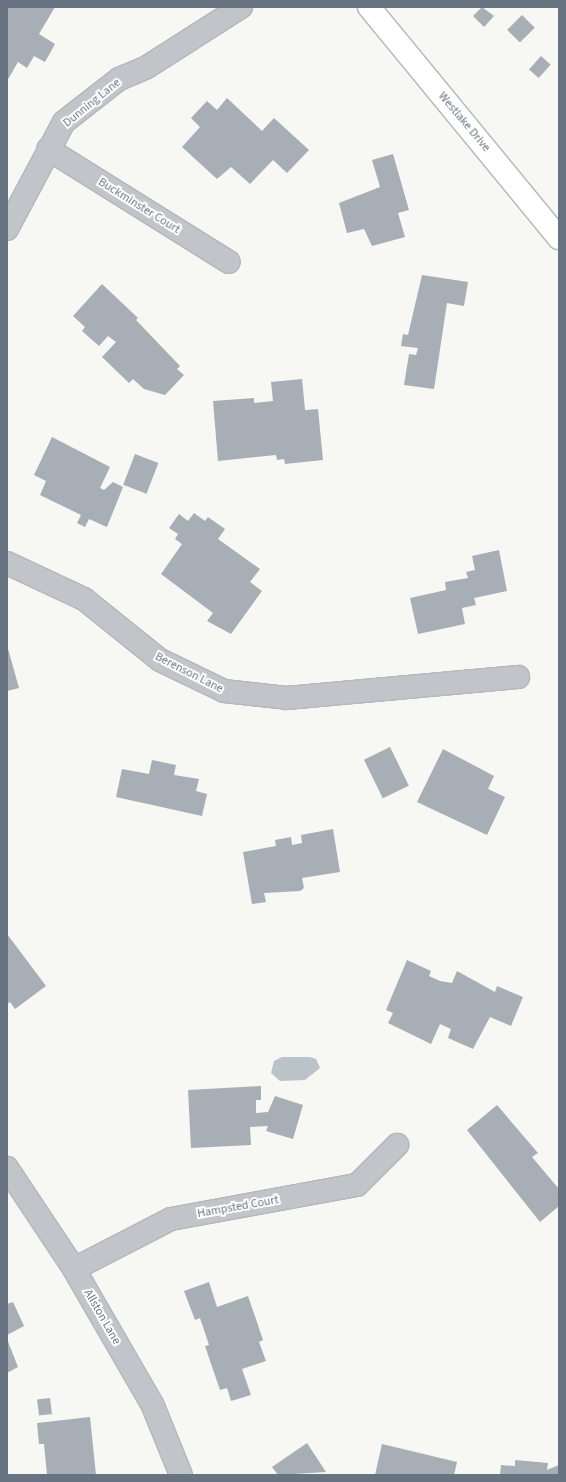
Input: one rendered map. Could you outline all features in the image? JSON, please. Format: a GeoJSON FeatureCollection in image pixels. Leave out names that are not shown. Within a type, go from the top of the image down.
{"type":"FeatureCollection","features":[{"type":"Feature","properties":{"kind":"street","name":"Dunning Lane"},"geometry":{"type":"LineString","coordinates":[[7,229],[48,149],[64,122],[119,79],[147,66],[241,7]]}},
{"type":"Feature","properties":{"kind":"street","name":"Westlake Drive"},"geometry":{"type":"LineString","coordinates":[[368,7],[559,238]]}},
{"type":"Feature","properties":{"kind":"street","name":"Buckminster Court"},"geometry":{"type":"LineString","coordinates":[[48,149],[229,262]]}},
{"type":"Feature","properties":{"kind":"street","name":"Berenson Lane"},"geometry":{"type":"LineString","coordinates":[[7,563],[84,599],[160,660],[224,692],[287,698],[518,677]]}},
{"type":"Feature","properties":{"kind":"street","name":"Hampsted Court"},"geometry":{"type":"LineString","coordinates":[[74,1269],[171,1219],[357,1185],[397,1145]]}},
{"type":"Feature","properties":{"kind":"street","name":"Allston Lane"},"geometry":{"type":"LineString","coordinates":[[7,1168],[74,1269],[153,1406],[181,1475]]}},
{"type":"Feature","properties":{"kind":"shaded area"},"geometry":{"type":"Polygon","coordinates":[[[282,1057],[310,1057],[316,1059],[320,1068],[305,1080],[280,1081],[271,1073],[274,1061],[282,1057]]]}},
{"type":"Feature","properties":{"kind":"building"},"geometry":{"type":"Polygon","coordinates":[[[7,7],[55,7],[39,34],[55,44],[45,62],[34,56],[27,68],[18,62],[7,81],[7,7]]]}},
{"type":"Feature","properties":{"kind":"building"},"geometry":{"type":"Polygon","coordinates":[[[482,7],[494,16],[484,27],[473,16],[482,7]]]}},
{"type":"Feature","properties":{"kind":"building"},"geometry":{"type":"Polygon","coordinates":[[[522,15],[535,28],[520,43],[507,30],[522,15]]]}},
{"type":"Feature","properties":{"kind":"building"},"geometry":{"type":"Polygon","coordinates":[[[541,56],[551,65],[539,78],[529,69],[541,56]]]}},
{"type":"Feature","properties":{"kind":"building"},"geometry":{"type":"Polygon","coordinates":[[[227,98],[262,131],[274,118],[309,150],[287,173],[273,160],[250,184],[231,167],[217,179],[182,147],[200,127],[191,118],[207,101],[217,110],[227,98]]]}},
{"type":"Feature","properties":{"kind":"building"},"geometry":{"type":"Polygon","coordinates":[[[393,154],[409,210],[398,213],[405,237],[372,246],[364,229],[347,233],[339,203],[380,187],[372,160],[393,154]]]}},
{"type":"Feature","properties":{"kind":"building"},"geometry":{"type":"Polygon","coordinates":[[[422,275],[468,282],[464,306],[447,303],[434,389],[404,385],[409,354],[416,355],[418,348],[401,346],[403,334],[408,335],[422,275]]]}},
{"type":"Feature","properties":{"kind":"building"},"geometry":{"type":"Polygon","coordinates":[[[102,284],[138,318],[136,320],[180,366],[177,369],[184,375],[165,395],[144,389],[133,379],[129,383],[102,357],[116,342],[108,336],[99,346],[82,331],[85,327],[73,316],[102,284]]]}},
{"type":"Feature","properties":{"kind":"building"},"geometry":{"type":"Polygon","coordinates":[[[302,379],[305,410],[318,409],[323,460],[285,464],[284,459],[277,460],[276,455],[218,461],[213,401],[254,398],[254,403],[273,401],[271,382],[302,379]]]}},
{"type":"Feature","properties":{"kind":"building"},"geometry":{"type":"Polygon","coordinates":[[[52,437],[110,467],[100,488],[104,490],[113,482],[123,487],[107,527],[89,519],[85,527],[77,523],[81,515],[40,495],[46,481],[34,475],[52,437]]]}},
{"type":"Feature","properties":{"kind":"building"},"geometry":{"type":"Polygon","coordinates":[[[135,454],[158,463],[147,494],[123,485],[135,454]]]}},
{"type":"Feature","properties":{"kind":"building"},"geometry":{"type":"Polygon","coordinates":[[[194,513],[205,521],[208,517],[225,529],[218,539],[260,569],[250,582],[262,591],[231,634],[207,621],[213,613],[161,574],[182,544],[175,539],[178,534],[169,528],[179,514],[188,521],[194,513]]]}},
{"type":"Feature","properties":{"kind":"building"},"geometry":{"type":"Polygon","coordinates":[[[499,550],[507,591],[474,598],[476,605],[462,608],[465,624],[418,634],[410,598],[446,590],[445,582],[468,578],[466,572],[475,570],[472,556],[499,550]]]}},
{"type":"Feature","properties":{"kind":"building"},"geometry":{"type":"Polygon","coordinates":[[[7,645],[19,688],[7,691],[7,645]]]}},
{"type":"Feature","properties":{"kind":"building"},"geometry":{"type":"Polygon","coordinates":[[[390,747],[409,786],[383,798],[364,760],[390,747]]]}},
{"type":"Feature","properties":{"kind":"building"},"geometry":{"type":"Polygon","coordinates":[[[443,749],[494,776],[488,789],[505,797],[487,835],[417,802],[443,749]]]}},
{"type":"Feature","properties":{"kind":"building"},"geometry":{"type":"Polygon","coordinates":[[[152,760],[176,765],[174,775],[199,779],[196,791],[207,794],[202,816],[116,797],[122,769],[149,774],[152,760]]]}},
{"type":"Feature","properties":{"kind":"building"},"geometry":{"type":"Polygon","coordinates":[[[333,829],[340,872],[302,878],[304,888],[300,891],[264,893],[266,902],[252,904],[243,852],[276,846],[275,840],[291,837],[292,845],[302,843],[301,835],[333,829]]]}},
{"type":"Feature","properties":{"kind":"building"},"geometry":{"type":"Polygon","coordinates":[[[7,934],[46,986],[15,1009],[10,1002],[7,1004],[7,934]]]}},
{"type":"Feature","properties":{"kind":"building"},"geometry":{"type":"Polygon","coordinates":[[[407,960],[431,971],[429,976],[440,981],[452,983],[457,971],[495,992],[497,986],[523,997],[511,1026],[490,1017],[473,1049],[448,1038],[451,1029],[440,1024],[431,1044],[388,1023],[393,1013],[386,1010],[407,960]]]}},
{"type":"Feature","properties":{"kind":"building"},"geometry":{"type":"Polygon","coordinates":[[[261,1086],[261,1100],[256,1100],[256,1113],[268,1112],[275,1096],[303,1105],[293,1139],[266,1131],[268,1126],[250,1127],[251,1145],[191,1148],[188,1090],[261,1086]]]}},
{"type":"Feature","properties":{"kind":"building"},"geometry":{"type":"Polygon","coordinates":[[[497,1105],[538,1153],[532,1157],[559,1189],[559,1206],[540,1222],[467,1130],[497,1105]]]}},
{"type":"Feature","properties":{"kind":"building"},"geometry":{"type":"Polygon","coordinates":[[[209,1282],[217,1307],[248,1296],[263,1340],[259,1342],[266,1361],[242,1369],[251,1395],[231,1401],[227,1388],[220,1390],[205,1346],[209,1345],[200,1318],[195,1320],[184,1291],[209,1282]]]}},
{"type":"Feature","properties":{"kind":"building"},"geometry":{"type":"Polygon","coordinates":[[[13,1302],[24,1326],[7,1335],[7,1304],[13,1302]]]}},
{"type":"Feature","properties":{"kind":"building"},"geometry":{"type":"Polygon","coordinates":[[[7,1339],[18,1367],[7,1373],[7,1339]]]}},
{"type":"Feature","properties":{"kind":"building"},"geometry":{"type":"Polygon","coordinates":[[[50,1398],[52,1414],[39,1415],[37,1400],[50,1398]]]}},
{"type":"Feature","properties":{"kind":"building"},"geometry":{"type":"Polygon","coordinates":[[[90,1417],[96,1475],[47,1475],[44,1444],[39,1444],[37,1423],[90,1417]]]}},
{"type":"Feature","properties":{"kind":"building"},"geometry":{"type":"Polygon","coordinates":[[[307,1443],[326,1472],[278,1475],[272,1467],[307,1443]]]}},
{"type":"Feature","properties":{"kind":"building"},"geometry":{"type":"Polygon","coordinates":[[[382,1444],[457,1462],[454,1475],[375,1475],[382,1444]]]}},
{"type":"Feature","properties":{"kind":"building"},"geometry":{"type":"Polygon","coordinates":[[[515,1460],[548,1463],[547,1470],[559,1465],[559,1475],[500,1475],[501,1465],[515,1466],[515,1460]]]}}]}
